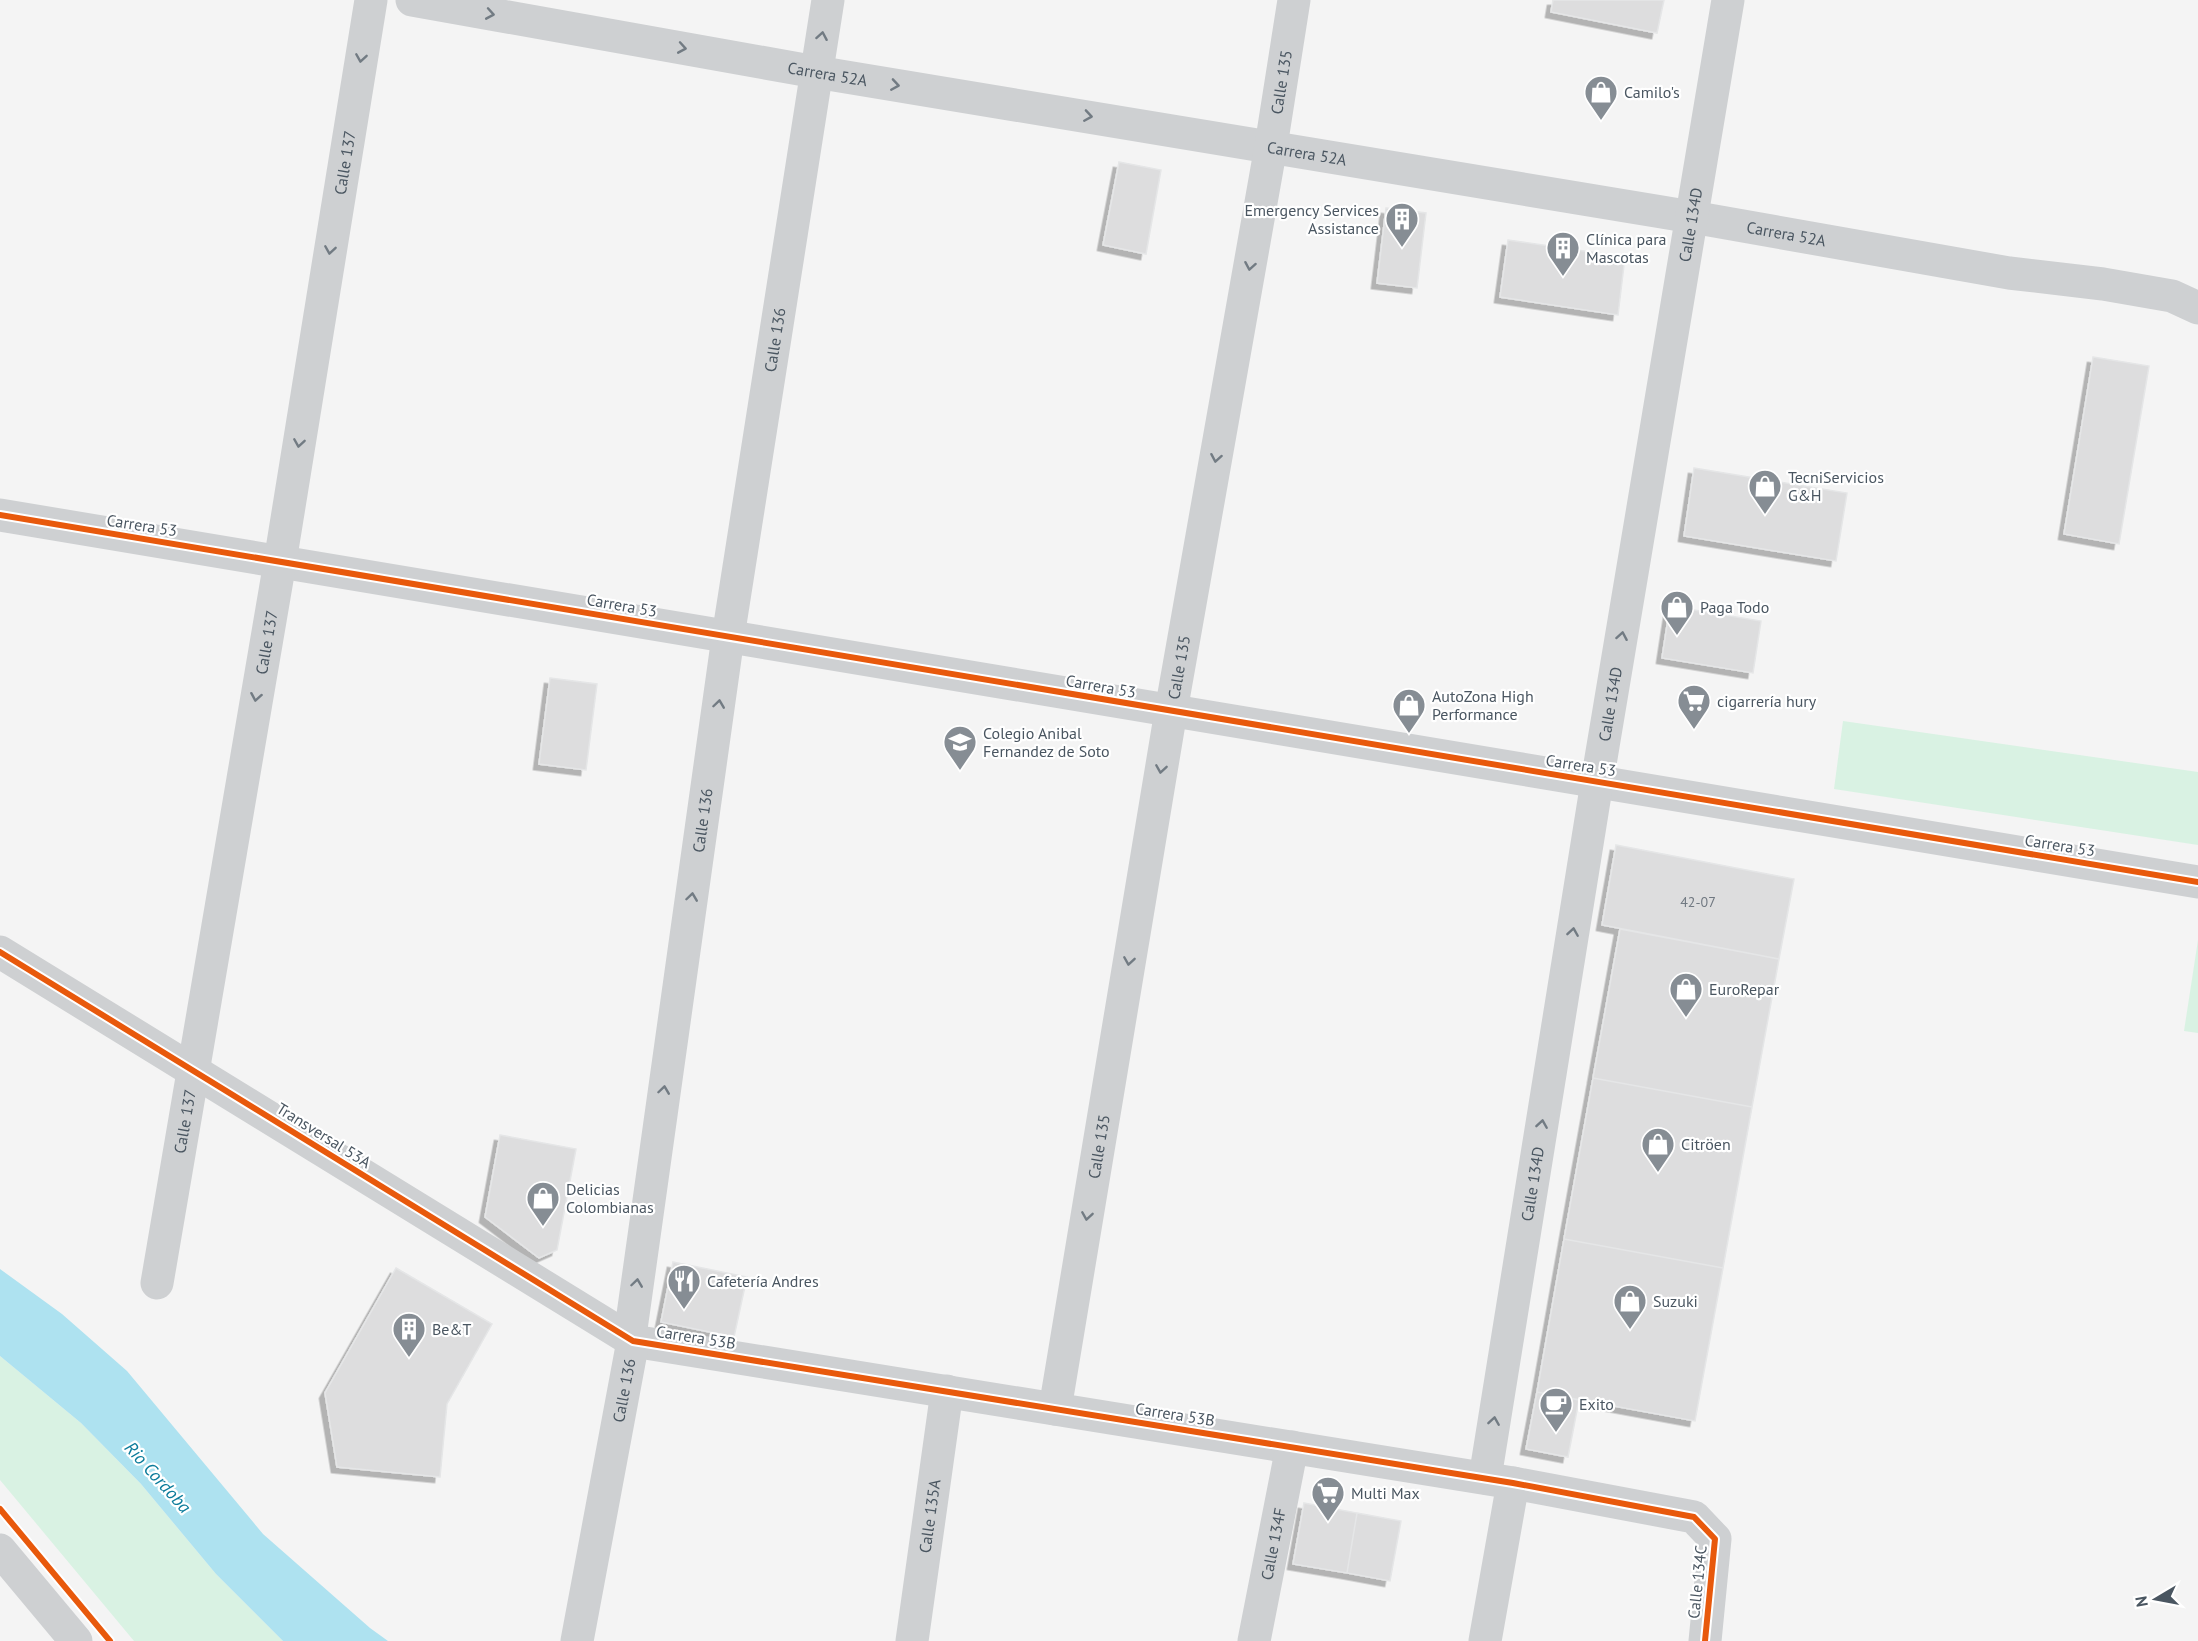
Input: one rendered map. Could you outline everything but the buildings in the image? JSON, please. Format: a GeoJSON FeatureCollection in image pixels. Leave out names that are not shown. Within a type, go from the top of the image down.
{"type":"FeatureCollection","features":[{"type":"Feature","properties":{"kind":"street","name":"Calle 137"},"geometry":{"type":"LineString","coordinates":[[157,1283],[280,562],[370,0]]}},
{"type":"Feature","properties":{"kind":"street","name":"Carrera 52A"},"geometry":{"type":"LineString","coordinates":[[412,0],[816,72],[1271,146],[2009,273],[2103,284],[2172,296],[2198,308]]}},
{"type":"Feature","properties":{"kind":"street","name":"Calle 136"},"geometry":{"type":"LineString","coordinates":[[577,1641],[633,1341],[631,1329],[728,637],[828,0]]}},
{"type":"Feature","properties":{"kind":"street","name":"Calle 135"},"geometry":{"type":"LineString","coordinates":[[1055,1408],[1171,711],[1271,146],[1294,0]]}},
{"type":"Feature","properties":{"kind":"street","name":"Calle 134D"},"geometry":{"type":"LineString","coordinates":[[1485,1641],[1499,1480],[1598,782],[1728,0]]}},
{"type":"Feature","properties":{"kind":"street","name":"Carrera 53"},"geometry":{"type":"LineString","coordinates":[[0,515],[2198,882]]}},
{"type":"Feature","properties":{"kind":"street","name":"Transversal 53A"},"geometry":{"type":"LineString","coordinates":[[0,952],[633,1341]]}},
{"type":"Feature","properties":{"kind":"street","name":"Carrera 53B"},"geometry":{"type":"LineString","coordinates":[[633,1341],[1499,1480],[1694,1517],[1707,1530]]}},
{"type":"Feature","properties":{"kind":"street","name":"Calle 135A"},"geometry":{"type":"LineString","coordinates":[[912,1641],[947,1391]]}},
{"type":"Feature","properties":{"kind":"street","name":"Calle 134F"},"geometry":{"type":"LineString","coordinates":[[1254,1641],[1292,1447]]}},
{"type":"Feature","properties":{"kind":"street","name":"Calle 134C"},"geometry":{"type":"LineString","coordinates":[[1705,1641],[1715,1539],[1707,1530]]}},
{"type":"Feature","properties":{"kind":"street"},"geometry":{"type":"LineString","coordinates":[[0,1550],[76,1641]]}},
{"type":"Feature","properties":{"kind":"green space"},"geometry":{"type":"Polygon","coordinates":[[[1843,721],[2198,772],[2198,845],[1834,789],[1843,721]]]}},
{"type":"Feature","properties":{"kind":"green space"},"geometry":{"type":"Polygon","coordinates":[[[2198,940],[2198,1033],[2184,1031],[2198,940]]]}},
{"type":"Feature","properties":{"kind":"green space"},"geometry":{"type":"Polygon","coordinates":[[[0,1356],[81,1423],[141,1484],[216,1574],[283,1641],[134,1641],[0,1480],[0,1356]]]}},
{"type":"Feature","properties":{"kind":"water","name":"Rio Cordoba"},"geometry":{"type":"Polygon","coordinates":[[[0,1269],[62,1314],[127,1371],[263,1534],[370,1628],[388,1641],[283,1641],[216,1574],[141,1484],[81,1423],[0,1356],[0,1269]]]}},
{"type":"Feature","properties":{"kind":"cycle path"},"geometry":{"type":"LineString","coordinates":[[0,515],[2198,882]]}},
{"type":"Feature","properties":{"kind":"cycle path"},"geometry":{"type":"LineString","coordinates":[[0,952],[633,1341],[1513,1483],[1694,1517],[1715,1539],[1705,1641]]}},
{"type":"Feature","properties":{"kind":"cycle path"},"geometry":{"type":"LineString","coordinates":[[0,1509],[110,1641]]}},
{"type":"Feature","properties":{"kind":"place","name":"Camilo's"},"geometry":{"type":"Point","coordinates":[1601,121]}},
{"type":"Feature","properties":{"kind":"place","name":"Emergency Services Assistance"},"geometry":{"type":"Point","coordinates":[1402,248]}},
{"type":"Feature","properties":{"kind":"place","name":"Clínica para Mascotas"},"geometry":{"type":"Point","coordinates":[1563,277]}},
{"type":"Feature","properties":{"kind":"place","name":"TecniServicios G&H"},"geometry":{"type":"Point","coordinates":[1765,515]}},
{"type":"Feature","properties":{"kind":"place","name":"Paga Todo"},"geometry":{"type":"Point","coordinates":[1677,636]}},
{"type":"Feature","properties":{"kind":"place","name":"cigarrería hury"},"geometry":{"type":"Point","coordinates":[1694,730]}},
{"type":"Feature","properties":{"kind":"place","name":"AutoZona High Performance"},"geometry":{"type":"Point","coordinates":[1409,734]}},
{"type":"Feature","properties":{"kind":"place","name":"Colegio Anibal Fernandez de Soto"},"geometry":{"type":"Point","coordinates":[960,771]}},
{"type":"Feature","properties":{"kind":"place","name":"EuroRepar"},"geometry":{"type":"Point","coordinates":[1686,1018]}},
{"type":"Feature","properties":{"kind":"place","name":"Citröen"},"geometry":{"type":"Point","coordinates":[1658,1173]}},
{"type":"Feature","properties":{"kind":"place","name":"Delicias Colombianas"},"geometry":{"type":"Point","coordinates":[543,1227]}},
{"type":"Feature","properties":{"kind":"place","name":"Cafetería Andres"},"geometry":{"type":"Point","coordinates":[684,1310]}},
{"type":"Feature","properties":{"kind":"place","name":"Suzuki"},"geometry":{"type":"Point","coordinates":[1630,1330]}},
{"type":"Feature","properties":{"kind":"place","name":"Be&T"},"geometry":{"type":"Point","coordinates":[409,1358]}},
{"type":"Feature","properties":{"kind":"place","name":"Exito"},"geometry":{"type":"Point","coordinates":[1556,1433]}},
{"type":"Feature","properties":{"kind":"place","name":"Multi Max"},"geometry":{"type":"Point","coordinates":[1328,1522]}}]}
